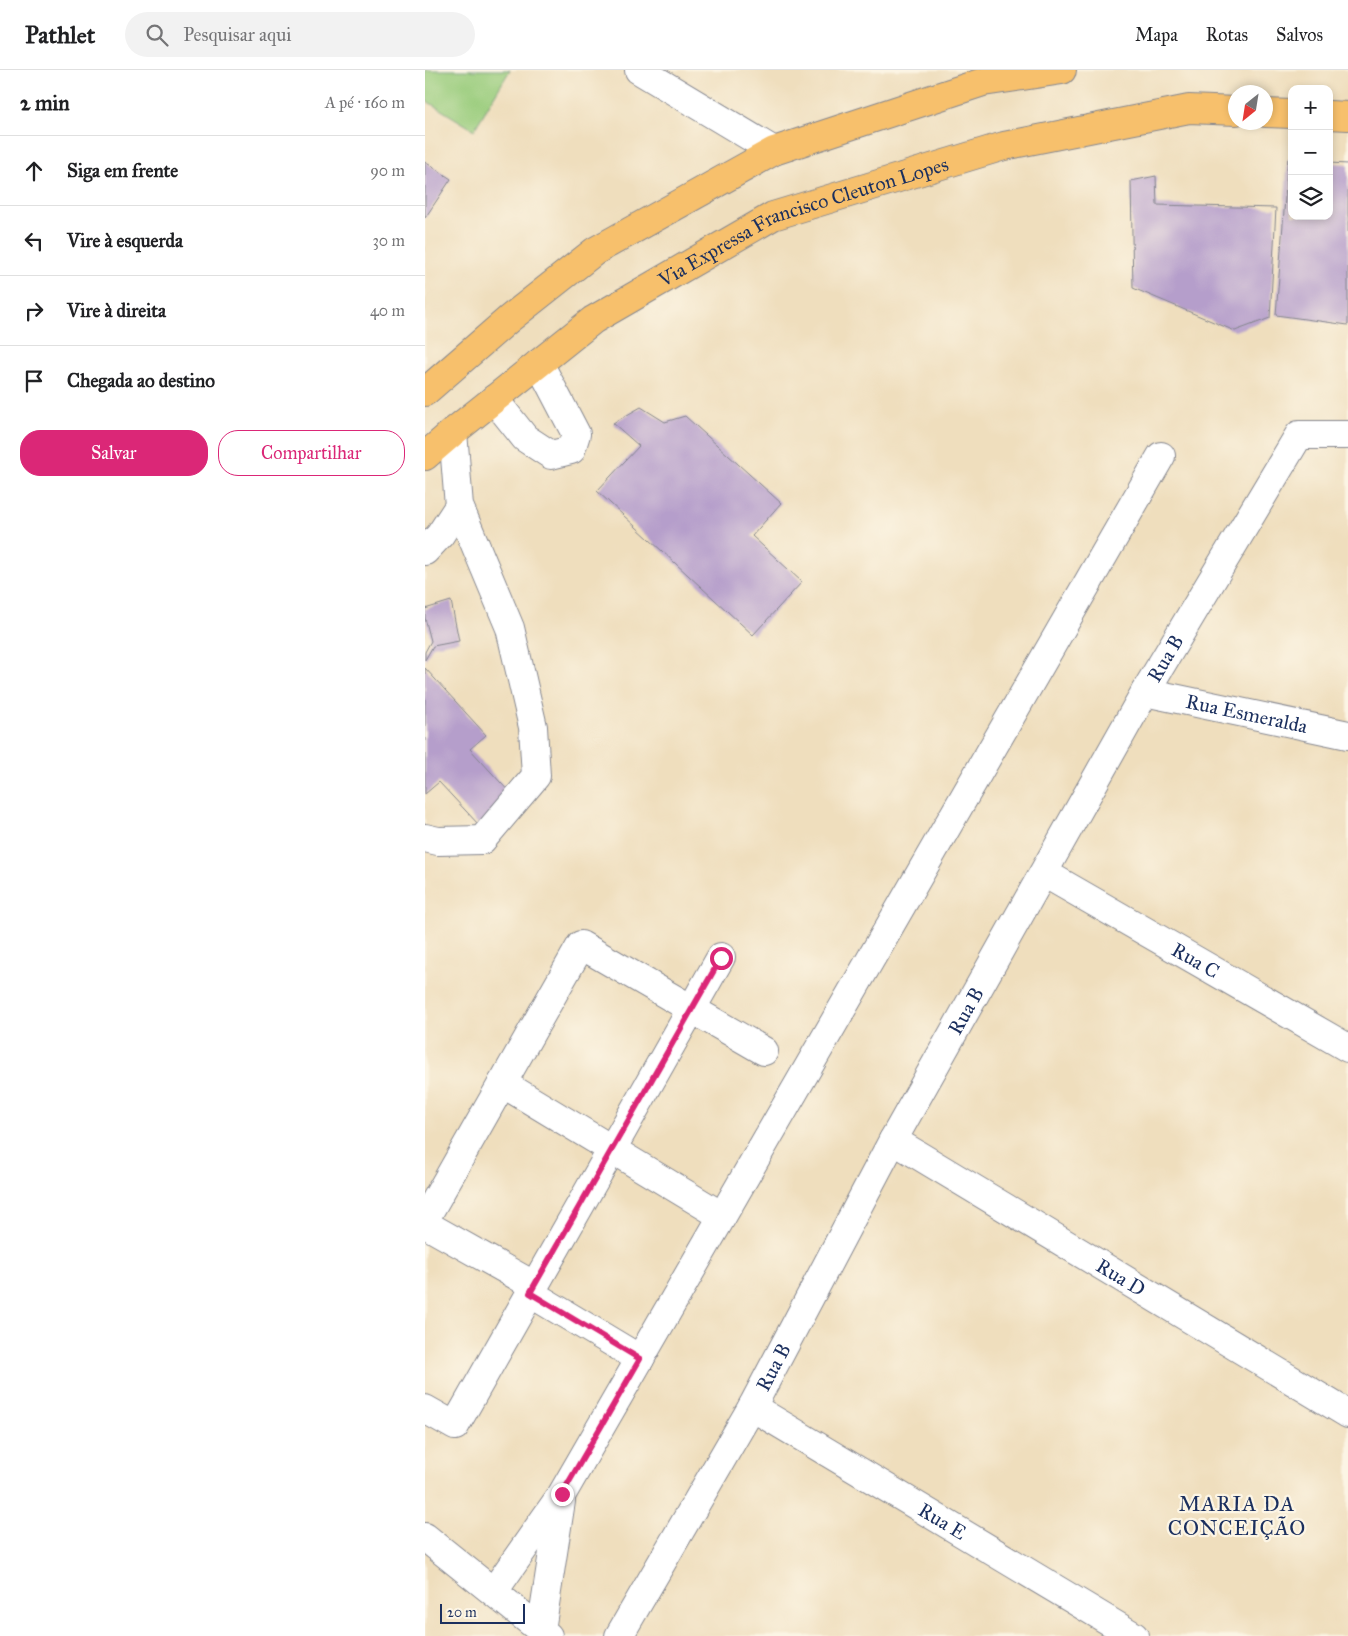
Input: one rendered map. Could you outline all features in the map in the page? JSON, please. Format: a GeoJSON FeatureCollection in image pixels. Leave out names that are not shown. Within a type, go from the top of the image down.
{"type":"FeatureCollection","features":[{"type":"Feature","properties":{"kind":"highway"},"geometry":{"type":"LineString","coordinates":[[425,392],[509,319],[595,251],[774,151],[983,82],[1062,70]]}},
{"type":"Feature","properties":{"kind":"highway","name":"Via Expressa Francisco Cleuton Lopes"},"geometry":{"type":"LineString","coordinates":[[425,456],[593,320],[773,216],[1004,146],[1189,110],[1228,111]]}},
{"type":"Feature","properties":{"kind":"highway"},"geometry":{"type":"LineString","coordinates":[[1273,113],[1288,114]]}},
{"type":"Feature","properties":{"kind":"highway"},"geometry":{"type":"LineString","coordinates":[[1333,115],[1348,116]]}},
{"type":"Feature","properties":{"kind":"street"},"geometry":{"type":"LineString","coordinates":[[639,70],[774,151]]}},
{"type":"Feature","properties":{"kind":"street"},"geometry":{"type":"LineString","coordinates":[[494,399],[525,438],[551,455],[571,450],[576,434],[539,364]]}},
{"type":"Feature","properties":{"kind":"street"},"geometry":{"type":"LineString","coordinates":[[425,838],[438,841],[482,840],[536,776],[533,727],[510,628],[459,506],[453,432]]}},
{"type":"Feature","properties":{"kind":"street","name":"Rua B"},"geometry":{"type":"LineString","coordinates":[[619,1636],[752,1407],[893,1140],[1145,692],[1299,435],[1348,435]]}},
{"type":"Feature","properties":{"kind":"street"},"geometry":{"type":"LineString","coordinates":[[494,1591],[562,1494],[1161,456]]}},
{"type":"Feature","properties":{"kind":"street"},"geometry":{"type":"LineString","coordinates":[[425,551],[441,535],[459,506]]}},
{"type":"Feature","properties":{"kind":"street","name":"Rua Esmeralda"},"geometry":{"type":"LineString","coordinates":[[1145,692],[1348,736]]}},
{"type":"Feature","properties":{"kind":"street","name":"Rua C"},"geometry":{"type":"LineString","coordinates":[[1044,873],[1348,1048]]}},
{"type":"Feature","properties":{"kind":"street"},"geometry":{"type":"LineString","coordinates":[[425,1218],[581,945],[764,1051]]}},
{"type":"Feature","properties":{"kind":"street"},"geometry":{"type":"LineString","coordinates":[[425,1409],[455,1426],[721,958]]}},
{"type":"Feature","properties":{"kind":"street"},"geometry":{"type":"LineString","coordinates":[[502,1083],[723,1216]]}},
{"type":"Feature","properties":{"kind":"street","name":"Rua D"},"geometry":{"type":"LineString","coordinates":[[893,1140],[1348,1414]]}},
{"type":"Feature","properties":{"kind":"street"},"geometry":{"type":"LineString","coordinates":[[425,1224],[533,1290],[640,1359]]}},
{"type":"Feature","properties":{"kind":"street","name":"Rua E"},"geometry":{"type":"LineString","coordinates":[[752,1407],[1134,1636]]}},
{"type":"Feature","properties":{"kind":"street"},"geometry":{"type":"LineString","coordinates":[[545,1633],[562,1494]]}},
{"type":"Feature","properties":{"kind":"street"},"geometry":{"type":"LineString","coordinates":[[425,1537],[545,1633]]}},
{"type":"Feature","properties":{"kind":"green space"},"geometry":{"type":"Polygon","coordinates":[[[425,70],[510,70],[474,130],[425,100],[425,70]]]}},
{"type":"Feature","properties":{"kind":"building"},"geometry":{"type":"Polygon","coordinates":[[[1288,159],[1288,220],[1333,220],[1333,163],[1348,164],[1348,325],[1276,315],[1288,159]]]}},
{"type":"Feature","properties":{"kind":"building"},"geometry":{"type":"Polygon","coordinates":[[[425,162],[451,179],[425,218],[425,162]]]}},
{"type":"Feature","properties":{"kind":"building"},"geometry":{"type":"Polygon","coordinates":[[[1156,176],[1157,205],[1276,208],[1270,318],[1235,331],[1133,288],[1131,181],[1156,176]]]}},
{"type":"Feature","properties":{"kind":"building"},"geometry":{"type":"Polygon","coordinates":[[[641,407],[665,422],[685,416],[781,503],[752,536],[802,582],[753,635],[597,491],[639,446],[613,423],[641,407]]]}},
{"type":"Feature","properties":{"kind":"building"},"geometry":{"type":"Polygon","coordinates":[[[451,601],[459,641],[433,646],[425,660],[425,652],[431,641],[425,618],[425,609],[451,601]]]}},
{"type":"Feature","properties":{"kind":"building"},"geometry":{"type":"Polygon","coordinates":[[[425,668],[486,735],[470,749],[512,795],[479,825],[439,782],[425,794],[425,668]]]}},
{"type":"Feature","properties":{"kind":"district","name":"MARIA DA CONCEIÇÃO"},"geometry":{"type":"Point","coordinates":[1237,1516]}},
{"type":"Feature","properties":{"kind":"route"},"geometry":{"type":"LineString","coordinates":[[562,1494],[640,1359],[530,1293],[721,958]]}}]}
